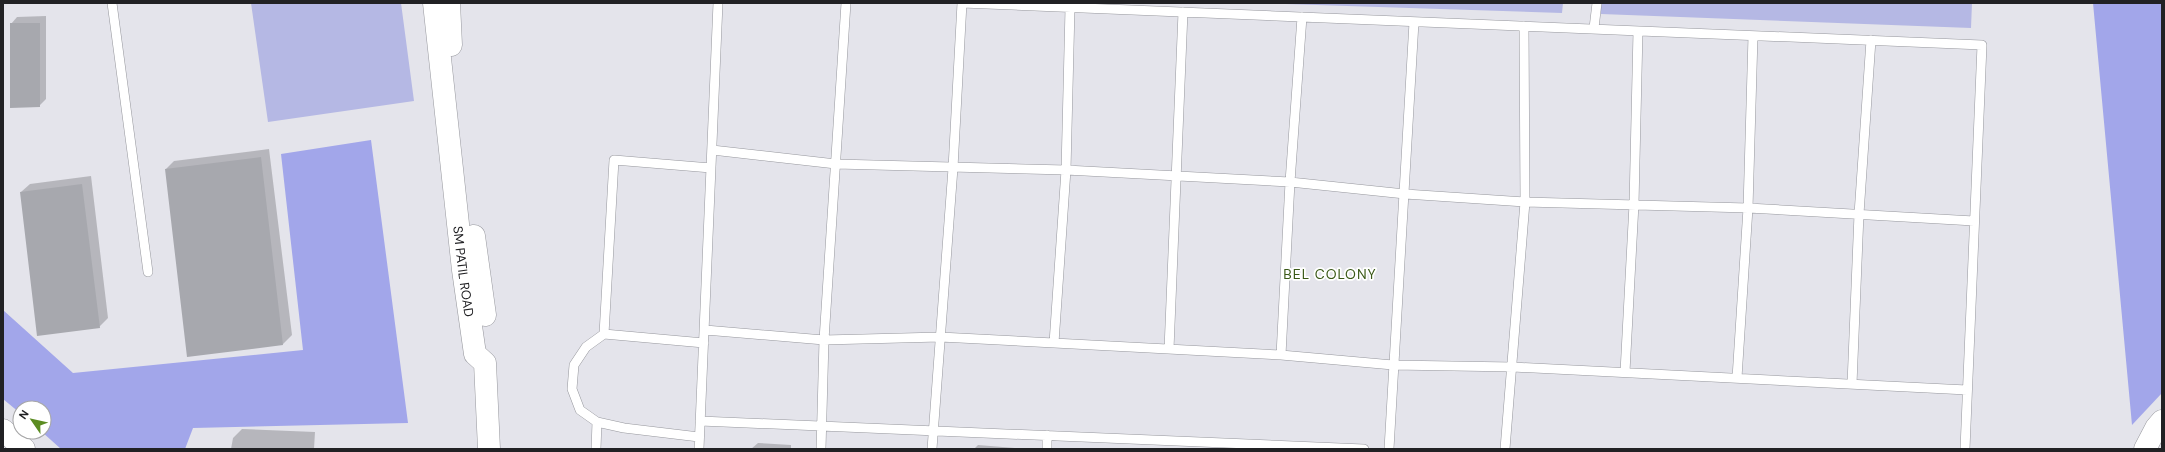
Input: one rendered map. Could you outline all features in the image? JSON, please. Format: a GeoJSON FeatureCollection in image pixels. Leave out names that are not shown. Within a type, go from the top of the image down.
{"type":"FeatureCollection","features":[{"type":"Feature","properties":{"kind":"street","name":"SM PATIL ROAD"},"geometry":{"type":"LineString","coordinates":[[434,3],[463,270],[475,354],[485,363]]}},
{"type":"Feature","properties":{"kind":"street"},"geometry":{"type":"LineString","coordinates":[[449,3],[451,44],[459,125],[490,352],[485,363],[489,449]]}},
{"type":"Feature","properties":{"kind":"street"},"geometry":{"type":"LineString","coordinates":[[2145,449],[2156,428],[2162,422]]}},
{"type":"Feature","properties":{"kind":"street"},"geometry":{"type":"LineString","coordinates":[[3,430],[24,449]]}},
{"type":"Feature","properties":{"kind":"lane"},"geometry":{"type":"LineString","coordinates":[[112,3],[148,272]]}},
{"type":"Feature","properties":{"kind":"lane"},"geometry":{"type":"LineString","coordinates":[[699,449],[718,3]]}},
{"type":"Feature","properties":{"kind":"lane"},"geometry":{"type":"LineString","coordinates":[[821,449],[823,426],[824,340],[846,3]]}},
{"type":"Feature","properties":{"kind":"lane"},"geometry":{"type":"LineString","coordinates":[[932,449],[932,430],[953,168],[962,3],[1982,45],[1965,449]]}},
{"type":"Feature","properties":{"kind":"lane"},"geometry":{"type":"LineString","coordinates":[[1594,28],[1597,3]]}},
{"type":"Feature","properties":{"kind":"lane"},"geometry":{"type":"LineString","coordinates":[[1054,343],[1066,170],[1070,8]]}},
{"type":"Feature","properties":{"kind":"lane"},"geometry":{"type":"LineString","coordinates":[[1169,349],[1183,12]]}},
{"type":"Feature","properties":{"kind":"lane"},"geometry":{"type":"LineString","coordinates":[[1280,354],[1290,182],[1302,17]]}},
{"type":"Feature","properties":{"kind":"lane"},"geometry":{"type":"LineString","coordinates":[[1388,449],[1405,194],[1414,22]]}},
{"type":"Feature","properties":{"kind":"lane"},"geometry":{"type":"LineString","coordinates":[[1505,449],[1513,366],[1524,202],[1524,26]]}},
{"type":"Feature","properties":{"kind":"lane"},"geometry":{"type":"LineString","coordinates":[[1625,372],[1634,204],[1638,31]]}},
{"type":"Feature","properties":{"kind":"lane"},"geometry":{"type":"LineString","coordinates":[[1737,378],[1748,208],[1753,36]]}},
{"type":"Feature","properties":{"kind":"lane"},"geometry":{"type":"LineString","coordinates":[[1852,384],[1859,214],[1871,40]]}},
{"type":"Feature","properties":{"kind":"lane"},"geometry":{"type":"LineString","coordinates":[[712,150],[836,164],[1066,170],[1290,182],[1405,194],[1524,202],[1748,208],[1974,220]]}},
{"type":"Feature","properties":{"kind":"lane"},"geometry":{"type":"LineString","coordinates":[[604,334],[614,160],[711,168]]}},
{"type":"Feature","properties":{"kind":"lane"},"geometry":{"type":"LineString","coordinates":[[705,330],[824,340],[940,337],[1280,354],[1393,365],[1513,366],[1967,390]]}},
{"type":"Feature","properties":{"kind":"lane"},"geometry":{"type":"LineString","coordinates":[[699,437],[624,428],[597,422],[580,410],[572,389],[574,365],[586,347],[604,334],[704,343]]}},
{"type":"Feature","properties":{"kind":"lane"},"geometry":{"type":"LineString","coordinates":[[700,421],[1161,439],[1280,447],[1364,449]]}},
{"type":"Feature","properties":{"kind":"lane"},"geometry":{"type":"LineString","coordinates":[[596,449],[597,422]]}},
{"type":"Feature","properties":{"kind":"lane"},"geometry":{"type":"LineString","coordinates":[[1047,435],[1047,449]]}},
{"type":"Feature","properties":{"kind":"lane"},"geometry":{"type":"LineString","coordinates":[[1161,439],[1161,449]]}},
{"type":"Feature","properties":{"kind":"shaded area"},"geometry":{"type":"Polygon","coordinates":[[[251,3],[401,3],[414,101],[268,122],[251,3]]]}},
{"type":"Feature","properties":{"kind":"shaded area"},"geometry":{"type":"Polygon","coordinates":[[[1252,3],[1563,3],[1562,13],[1252,3]]]}},
{"type":"Feature","properties":{"kind":"shaded area"},"geometry":{"type":"Polygon","coordinates":[[[1601,3],[1972,3],[1971,28],[1601,14],[1601,3]]]}},
{"type":"Feature","properties":{"kind":"shaded area"},"geometry":{"type":"Polygon","coordinates":[[[2093,3],[2162,3],[2162,393],[2132,425],[2093,3]]]}},
{"type":"Feature","properties":{"kind":"shaded area"},"geometry":{"type":"Polygon","coordinates":[[[371,140],[408,423],[193,428],[185,449],[61,449],[51,440],[52,400],[12,400],[12,406],[3,399],[3,310],[73,373],[303,350],[281,154],[371,140]]]}},
{"type":"Feature","properties":{"kind":"building"},"geometry":{"type":"Polygon","coordinates":[[[10,23],[40,23],[40,107],[10,108],[10,23]]]}},
{"type":"Feature","properties":{"kind":"building"},"geometry":{"type":"Polygon","coordinates":[[[261,157],[283,345],[187,357],[165,169],[261,157]]]}},
{"type":"Feature","properties":{"kind":"building"},"geometry":{"type":"Polygon","coordinates":[[[82,184],[100,328],[37,336],[20,192],[82,184]]]}},
{"type":"Feature","properties":{"kind":"district","name":"BEL COLONY"},"geometry":{"type":"Point","coordinates":[1330,274]}}]}
